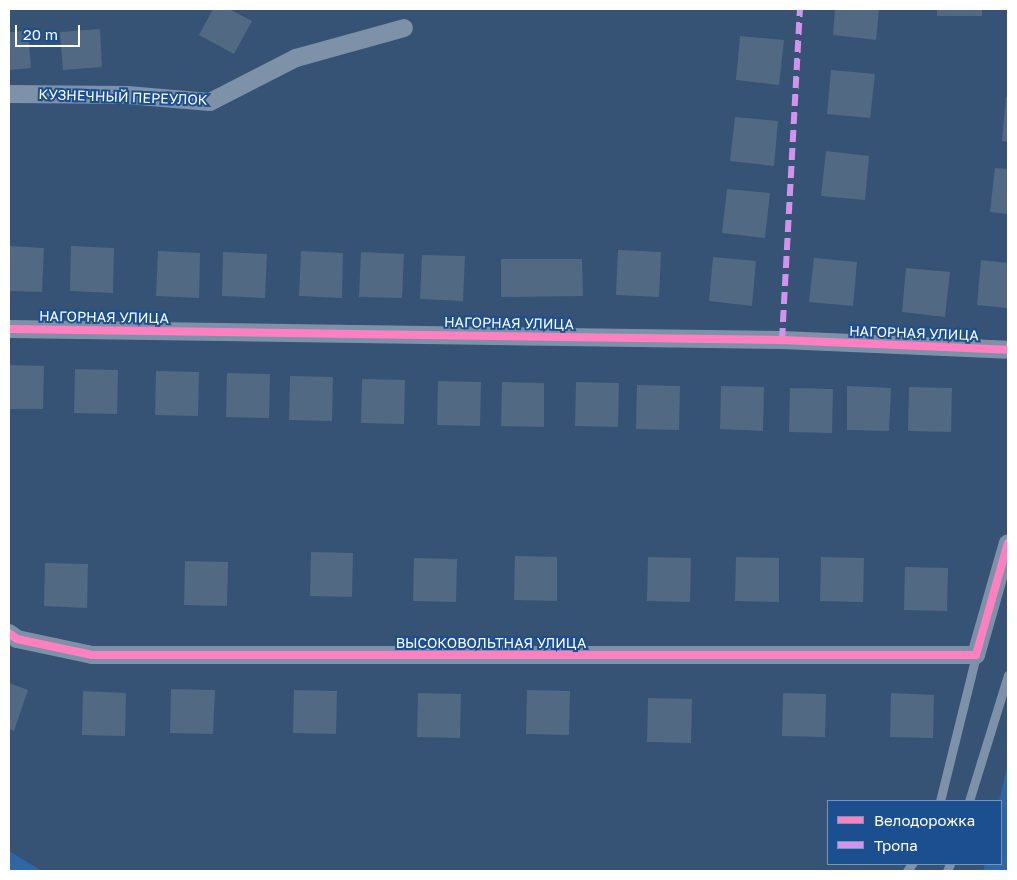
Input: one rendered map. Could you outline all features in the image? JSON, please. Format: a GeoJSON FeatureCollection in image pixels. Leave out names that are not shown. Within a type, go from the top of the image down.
{"type":"FeatureCollection","features":[{"type":"Feature","properties":{"kind":"street","name":"КУЗНЕЧНЫЙ ПЕРЕУЛОК"},"geometry":{"type":"LineString","coordinates":[[9,94],[127,95],[210,102],[296,58],[404,28]]}},
{"type":"Feature","properties":{"kind":"street","name":"НАГОРНАЯ УЛИЦА"},"geometry":{"type":"LineString","coordinates":[[9,329],[782,340],[1008,350]]}},
{"type":"Feature","properties":{"kind":"street"},"geometry":{"type":"LineString","coordinates":[[976,655],[1008,543]]}},
{"type":"Feature","properties":{"kind":"street","name":"ВЫСОКОВОЛЬТНАЯ УЛИЦА"},"geometry":{"type":"LineString","coordinates":[[9,633],[17,639],[92,655],[976,655]]}},
{"type":"Feature","properties":{"kind":"lane"},"geometry":{"type":"LineString","coordinates":[[940,800],[976,655]]}},
{"type":"Feature","properties":{"kind":"lane"},"geometry":{"type":"LineString","coordinates":[[969,800],[1008,676]]}},
{"type":"Feature","properties":{"kind":"shaded area"},"geometry":{"type":"Polygon","coordinates":[[[1008,762],[1008,871],[983,871],[985,865],[1002,865],[1002,800],[999,800],[1008,762]]]}},
{"type":"Feature","properties":{"kind":"shaded area"},"geometry":{"type":"Polygon","coordinates":[[[9,851],[42,871],[9,871],[9,851]]]}},
{"type":"Feature","properties":{"kind":"building"},"geometry":{"type":"Polygon","coordinates":[[[213,9],[229,9],[252,21],[234,54],[199,35],[213,9]]]}},
{"type":"Feature","properties":{"kind":"building"},"geometry":{"type":"Polygon","coordinates":[[[835,9],[879,9],[876,40],[833,35],[835,9]]]}},
{"type":"Feature","properties":{"kind":"building"},"geometry":{"type":"Polygon","coordinates":[[[937,9],[982,9],[982,16],[937,16],[937,9]]]}},
{"type":"Feature","properties":{"kind":"building"},"geometry":{"type":"Polygon","coordinates":[[[100,29],[102,67],[63,70],[60,32],[100,29]]]}},
{"type":"Feature","properties":{"kind":"building"},"geometry":{"type":"Polygon","coordinates":[[[28,31],[31,68],[9,70],[9,32],[28,31]]]}},
{"type":"Feature","properties":{"kind":"building"},"geometry":{"type":"Polygon","coordinates":[[[740,36],[784,40],[779,85],[736,80],[740,36]]]}},
{"type":"Feature","properties":{"kind":"building"},"geometry":{"type":"Polygon","coordinates":[[[831,70],[875,74],[870,118],[827,114],[831,70]]]}},
{"type":"Feature","properties":{"kind":"building"},"geometry":{"type":"Polygon","coordinates":[[[1006,97],[1008,97],[1008,142],[1002,141],[1006,97]]]}},
{"type":"Feature","properties":{"kind":"building"},"geometry":{"type":"Polygon","coordinates":[[[735,117],[778,121],[774,166],[730,161],[735,117]]]}},
{"type":"Feature","properties":{"kind":"building"},"geometry":{"type":"Polygon","coordinates":[[[826,151],[869,156],[865,200],[821,196],[826,151]]]}},
{"type":"Feature","properties":{"kind":"building"},"geometry":{"type":"Polygon","coordinates":[[[995,168],[1008,169],[1008,214],[990,212],[995,168]]]}},
{"type":"Feature","properties":{"kind":"building"},"geometry":{"type":"Polygon","coordinates":[[[727,189],[770,193],[765,238],[722,233],[727,189]]]}},
{"type":"Feature","properties":{"kind":"building"},"geometry":{"type":"Polygon","coordinates":[[[9,246],[44,248],[42,292],[9,291],[9,246]]]}},
{"type":"Feature","properties":{"kind":"building"},"geometry":{"type":"Polygon","coordinates":[[[71,246],[114,248],[113,293],[70,291],[71,246]]]}},
{"type":"Feature","properties":{"kind":"building"},"geometry":{"type":"Polygon","coordinates":[[[618,250],[661,252],[659,297],[616,295],[618,250]]]}},
{"type":"Feature","properties":{"kind":"building"},"geometry":{"type":"Polygon","coordinates":[[[158,251],[200,253],[199,298],[156,296],[158,251]]]}},
{"type":"Feature","properties":{"kind":"building"},"geometry":{"type":"Polygon","coordinates":[[[301,251],[343,253],[342,298],[299,296],[301,251]]]}},
{"type":"Feature","properties":{"kind":"building"},"geometry":{"type":"Polygon","coordinates":[[[223,252],[267,254],[265,298],[222,296],[223,252]]]}},
{"type":"Feature","properties":{"kind":"building"},"geometry":{"type":"Polygon","coordinates":[[[361,252],[404,254],[402,298],[359,297],[361,252]]]}},
{"type":"Feature","properties":{"kind":"building"},"geometry":{"type":"Polygon","coordinates":[[[422,255],[465,256],[463,301],[420,299],[422,255]]]}},
{"type":"Feature","properties":{"kind":"building"},"geometry":{"type":"Polygon","coordinates":[[[713,257],[756,261],[752,306],[709,301],[713,257]]]}},
{"type":"Feature","properties":{"kind":"building"},"geometry":{"type":"Polygon","coordinates":[[[814,258],[857,262],[853,306],[809,302],[814,258]]]}},
{"type":"Feature","properties":{"kind":"building"},"geometry":{"type":"Polygon","coordinates":[[[501,259],[582,259],[583,296],[501,297],[501,259]]]}},
{"type":"Feature","properties":{"kind":"building"},"geometry":{"type":"Polygon","coordinates":[[[981,260],[1008,263],[1008,308],[977,305],[981,260]]]}},
{"type":"Feature","properties":{"kind":"building"},"geometry":{"type":"Polygon","coordinates":[[[906,268],[950,272],[945,317],[902,312],[906,268]]]}},
{"type":"Feature","properties":{"kind":"building"},"geometry":{"type":"Polygon","coordinates":[[[9,365],[44,366],[43,409],[9,409],[9,365]]]}},
{"type":"Feature","properties":{"kind":"building"},"geometry":{"type":"Polygon","coordinates":[[[75,369],[118,370],[117,414],[74,413],[75,369]]]}},
{"type":"Feature","properties":{"kind":"building"},"geometry":{"type":"Polygon","coordinates":[[[156,371],[199,372],[198,416],[155,415],[156,371]]]}},
{"type":"Feature","properties":{"kind":"building"},"geometry":{"type":"Polygon","coordinates":[[[227,373],[270,374],[269,418],[226,417],[227,373]]]}},
{"type":"Feature","properties":{"kind":"building"},"geometry":{"type":"Polygon","coordinates":[[[290,376],[333,377],[332,421],[289,420],[290,376]]]}},
{"type":"Feature","properties":{"kind":"building"},"geometry":{"type":"Polygon","coordinates":[[[362,379],[405,380],[404,424],[361,423],[362,379]]]}},
{"type":"Feature","properties":{"kind":"building"},"geometry":{"type":"Polygon","coordinates":[[[438,381],[481,382],[480,426],[437,425],[438,381]]]}},
{"type":"Feature","properties":{"kind":"building"},"geometry":{"type":"Polygon","coordinates":[[[502,382],[544,383],[544,427],[501,426],[502,382]]]}},
{"type":"Feature","properties":{"kind":"building"},"geometry":{"type":"Polygon","coordinates":[[[576,382],[619,383],[618,427],[575,426],[576,382]]]}},
{"type":"Feature","properties":{"kind":"building"},"geometry":{"type":"Polygon","coordinates":[[[637,385],[680,386],[679,430],[636,429],[637,385]]]}},
{"type":"Feature","properties":{"kind":"building"},"geometry":{"type":"Polygon","coordinates":[[[721,386],[764,387],[763,431],[720,429],[721,386]]]}},
{"type":"Feature","properties":{"kind":"building"},"geometry":{"type":"Polygon","coordinates":[[[847,386],[891,388],[889,431],[847,430],[847,386]]]}},
{"type":"Feature","properties":{"kind":"building"},"geometry":{"type":"Polygon","coordinates":[[[909,387],[952,388],[951,432],[908,431],[909,387]]]}},
{"type":"Feature","properties":{"kind":"building"},"geometry":{"type":"Polygon","coordinates":[[[790,388],[833,389],[832,433],[789,432],[790,388]]]}},
{"type":"Feature","properties":{"kind":"building"},"geometry":{"type":"Polygon","coordinates":[[[311,552],[353,553],[352,597],[310,596],[311,552]]]}},
{"type":"Feature","properties":{"kind":"building"},"geometry":{"type":"Polygon","coordinates":[[[515,556],[557,557],[557,601],[514,600],[515,556]]]}},
{"type":"Feature","properties":{"kind":"building"},"geometry":{"type":"Polygon","coordinates":[[[648,557],[691,558],[690,602],[647,601],[648,557]]]}},
{"type":"Feature","properties":{"kind":"building"},"geometry":{"type":"Polygon","coordinates":[[[736,557],[779,558],[779,602],[735,601],[736,557]]]}},
{"type":"Feature","properties":{"kind":"building"},"geometry":{"type":"Polygon","coordinates":[[[821,557],[864,558],[863,602],[820,601],[821,557]]]}},
{"type":"Feature","properties":{"kind":"building"},"geometry":{"type":"Polygon","coordinates":[[[414,558],[457,559],[456,602],[413,601],[414,558]]]}},
{"type":"Feature","properties":{"kind":"building"},"geometry":{"type":"Polygon","coordinates":[[[185,561],[228,562],[227,606],[184,605],[185,561]]]}},
{"type":"Feature","properties":{"kind":"building"},"geometry":{"type":"Polygon","coordinates":[[[45,563],[88,564],[87,608],[44,606],[45,563]]]}},
{"type":"Feature","properties":{"kind":"building"},"geometry":{"type":"Polygon","coordinates":[[[905,567],[948,568],[947,611],[904,610],[905,567]]]}},
{"type":"Feature","properties":{"kind":"building"},"geometry":{"type":"Polygon","coordinates":[[[9,683],[28,690],[14,731],[9,729],[9,683]]]}},
{"type":"Feature","properties":{"kind":"building"},"geometry":{"type":"Polygon","coordinates":[[[171,689],[215,690],[213,734],[170,733],[171,689]]]}},
{"type":"Feature","properties":{"kind":"building"},"geometry":{"type":"Polygon","coordinates":[[[294,690],[337,691],[336,734],[293,733],[294,690]]]}},
{"type":"Feature","properties":{"kind":"building"},"geometry":{"type":"Polygon","coordinates":[[[527,690],[570,691],[569,735],[526,734],[527,690]]]}},
{"type":"Feature","properties":{"kind":"building"},"geometry":{"type":"Polygon","coordinates":[[[83,691],[126,693],[125,736],[82,735],[83,691]]]}},
{"type":"Feature","properties":{"kind":"building"},"geometry":{"type":"Polygon","coordinates":[[[418,693],[461,694],[460,738],[417,737],[418,693]]]}},
{"type":"Feature","properties":{"kind":"building"},"geometry":{"type":"Polygon","coordinates":[[[783,693],[826,694],[825,737],[782,736],[783,693]]]}},
{"type":"Feature","properties":{"kind":"building"},"geometry":{"type":"Polygon","coordinates":[[[891,693],[934,695],[933,738],[890,737],[891,693]]]}},
{"type":"Feature","properties":{"kind":"building"},"geometry":{"type":"Polygon","coordinates":[[[648,698],[692,699],[691,743],[647,742],[648,698]]]}},
{"type":"Feature","properties":{"kind":"marked path"},"geometry":{"type":"LineString","coordinates":[[782,340],[800,9]]}},
{"type":"Feature","properties":{"kind":"cycle path"},"geometry":{"type":"LineString","coordinates":[[9,329],[782,340],[1008,350]]}},
{"type":"Feature","properties":{"kind":"cycle path"},"geometry":{"type":"LineString","coordinates":[[9,633],[17,639],[92,655],[976,655],[1008,543]]}}]}
